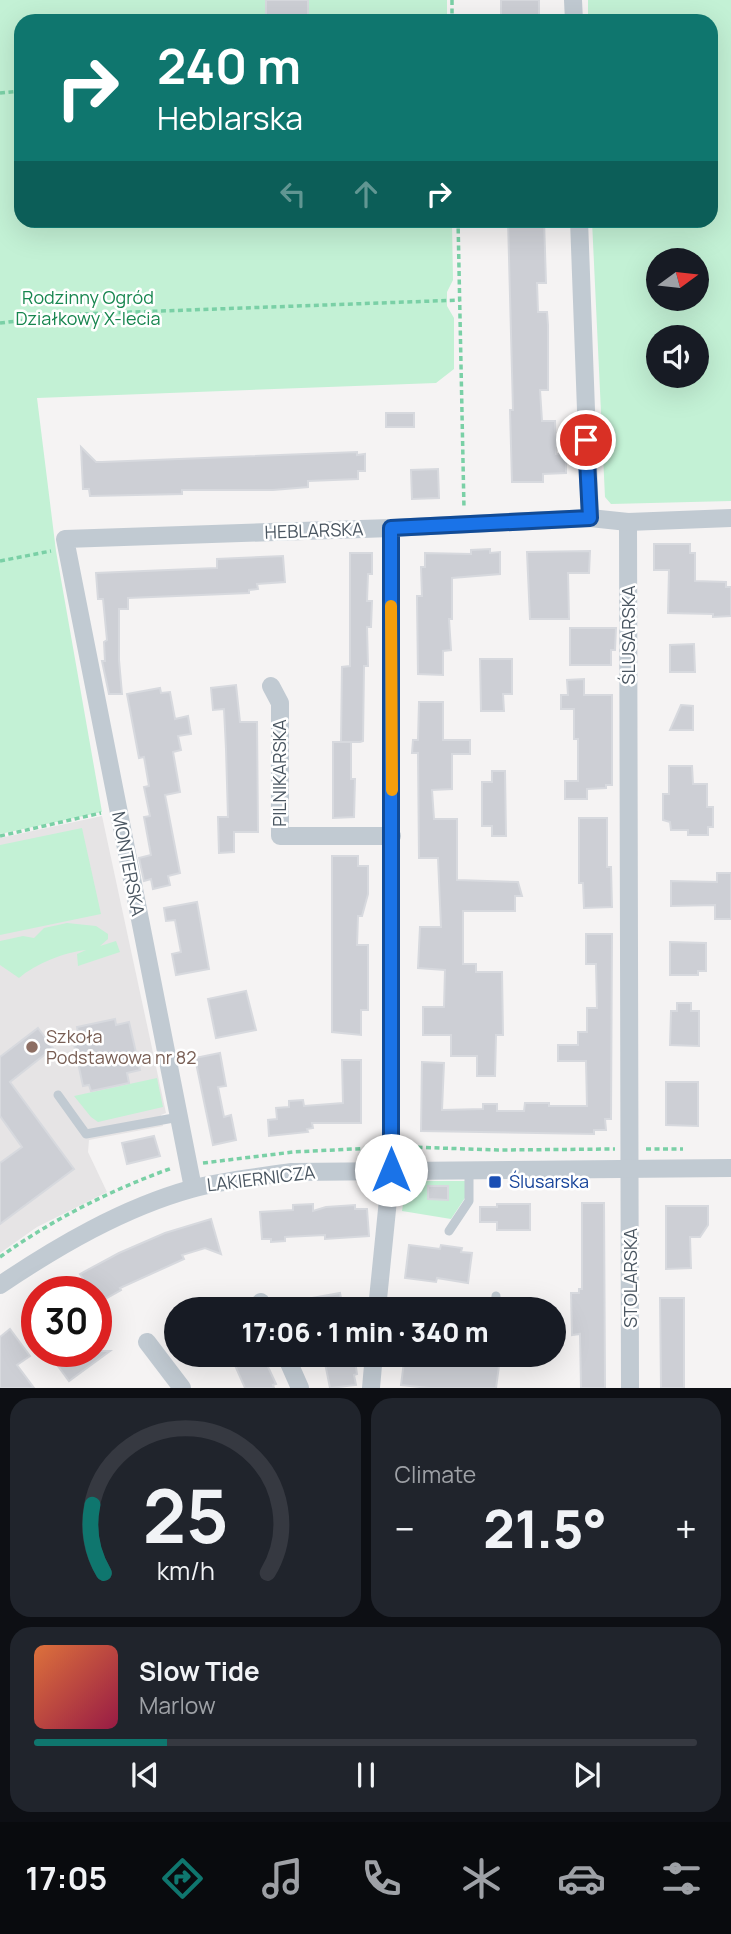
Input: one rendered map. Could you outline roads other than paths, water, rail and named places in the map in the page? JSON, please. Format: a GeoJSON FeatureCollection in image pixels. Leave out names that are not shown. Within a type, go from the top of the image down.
{"type":"FeatureCollection","features":[{"type":"Feature","properties":{"kind":"street"},"geometry":{"type":"LineString","coordinates":[[579,228],[590,518]]}},
{"type":"Feature","properties":{"kind":"street","name":"HEBLARSKA"},"geometry":{"type":"LineString","coordinates":[[61,545],[590,518],[628,522],[731,518]]}},
{"type":"Feature","properties":{"kind":"street","name":"ŚLUSARSKA"},"geometry":{"type":"LineString","coordinates":[[628,522],[630,1168]]}},
{"type":"Feature","properties":{"kind":"street"},"geometry":{"type":"LineString","coordinates":[[378,1297],[391,1170],[391,528]]}},
{"type":"Feature","properties":{"kind":"street","name":"MONTERSKA"},"geometry":{"type":"LineString","coordinates":[[61,545],[193,1188]]}},
{"type":"Feature","properties":{"kind":"street","name":"PILNIKARSKA"},"geometry":{"type":"LineString","coordinates":[[271,686],[280,703],[280,836],[392,836]]}},
{"type":"Feature","properties":{"kind":"street","name":"STOLARSKA"},"geometry":{"type":"LineString","coordinates":[[630,1168],[630,1388]]}},
{"type":"Feature","properties":{"kind":"street","name":"LAKIERNICZA"},"geometry":{"type":"LineString","coordinates":[[0,1285],[77,1237],[130,1212],[193,1188],[292,1172],[731,1168]]}},
{"type":"Feature","properties":{"kind":"street"},"geometry":{"type":"LineString","coordinates":[[147,1342],[183,1388]]}},
{"type":"Feature","properties":{"kind":"street"},"geometry":{"type":"LineString","coordinates":[[291,1367],[300,1388]]}},
{"type":"Feature","properties":{"kind":"street"},"geometry":{"type":"LineString","coordinates":[[371,1388],[373,1367]]}},
{"type":"Feature","properties":{"kind":"lane"},"geometry":{"type":"LineString","coordinates":[[58,1095],[86,1134],[179,1117]]}},
{"type":"Feature","properties":{"kind":"lane"},"geometry":{"type":"LineString","coordinates":[[449,1231],[469,1201],[469,1169]]}},
{"type":"Feature","properties":{"kind":"place","name":"Szkoła Podstawowa nr 82"},"geometry":{"type":"Point","coordinates":[32,1047]}},
{"type":"Feature","properties":{"kind":"place","name":"Ślusarska"},"geometry":{"type":"Point","coordinates":[495,1182]}},
{"type":"Feature","properties":{"kind":"park label","name":"Rodzinny Ogród Działkowy X-lecia"},"geometry":{"type":"Point","coordinates":[88,308]}}]}
